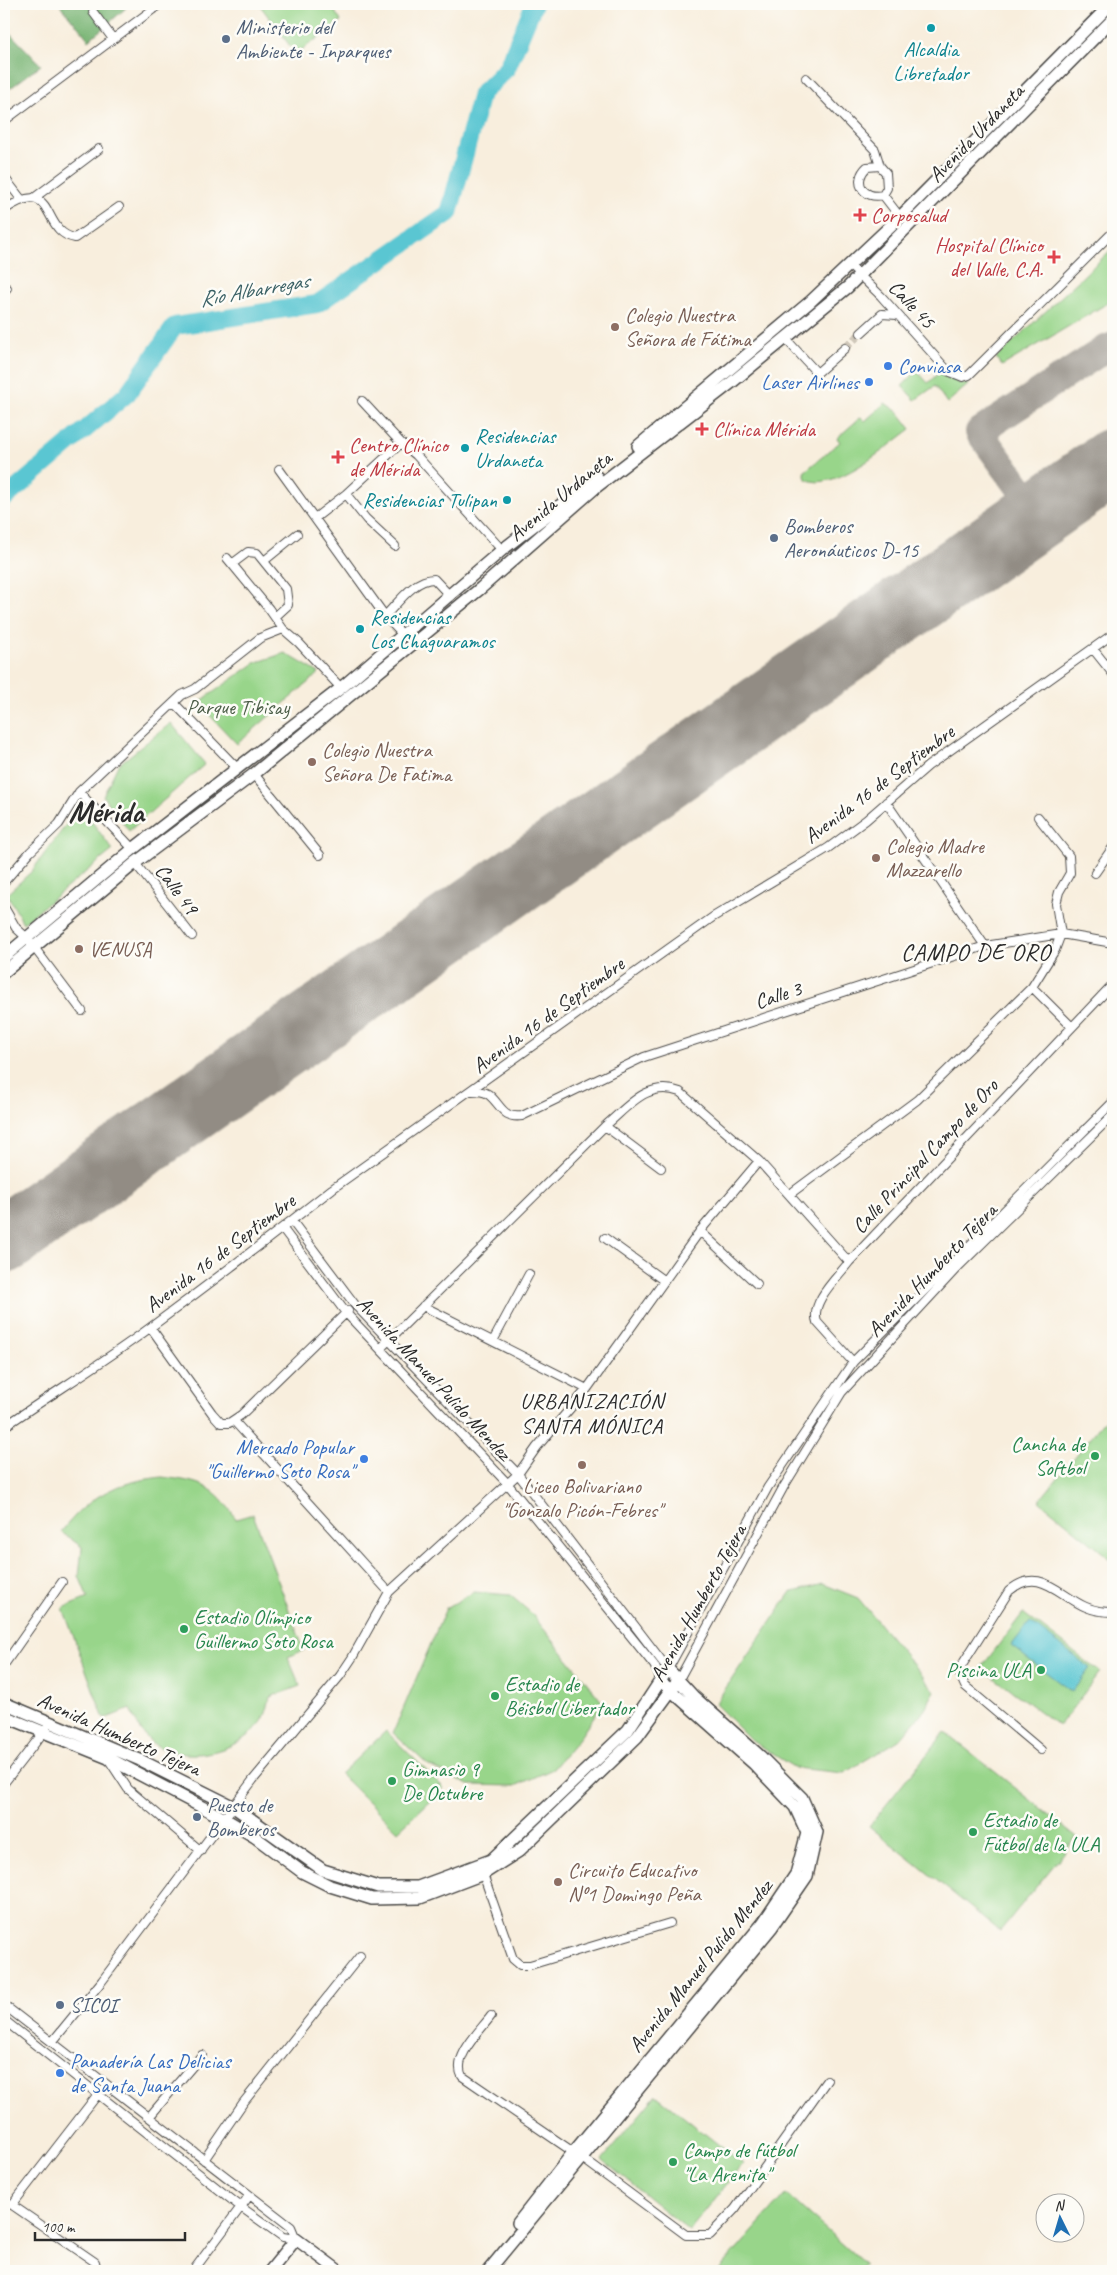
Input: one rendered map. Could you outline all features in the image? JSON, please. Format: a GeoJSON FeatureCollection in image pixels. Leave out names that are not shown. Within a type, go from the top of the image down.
{"type":"FeatureCollection","features":[{"type":"Feature","properties":{"kind":"street"},"geometry":{"type":"LineString","coordinates":[[4,121],[160,4]]}},
{"type":"Feature","properties":{"kind":"street","name":"Avenida Urdaneta"},"geometry":{"type":"LineString","coordinates":[[4,972],[30,942],[133,849],[238,770],[341,688],[502,550],[640,444],[811,302],[900,217],[1111,7]]}},
{"type":"Feature","properties":{"kind":"street"},"geometry":{"type":"LineString","coordinates":[[93,12],[113,39]]}},
{"type":"Feature","properties":{"kind":"street","name":"Avenida Urdaneta"},"geometry":{"type":"LineString","coordinates":[[4,957],[30,942],[254,774],[481,588],[594,488],[786,339],[860,276],[1113,19]]}},
{"type":"Feature","properties":{"kind":"street"},"geometry":{"type":"LineString","coordinates":[[806,78],[875,150],[880,166],[886,173],[887,188],[883,195]]}},
{"type":"Feature","properties":{"kind":"street"},"geometry":{"type":"LineString","coordinates":[[34,198],[99,149]]}},
{"type":"Feature","properties":{"kind":"street"},"geometry":{"type":"LineString","coordinates":[[880,166],[867,167],[859,178],[863,192],[870,196],[883,195]]}},
{"type":"Feature","properties":{"kind":"street"},"geometry":{"type":"LineString","coordinates":[[4,177],[20,199]]}},
{"type":"Feature","properties":{"kind":"street"},"geometry":{"type":"LineString","coordinates":[[883,195],[900,217]]}},
{"type":"Feature","properties":{"kind":"street"},"geometry":{"type":"LineString","coordinates":[[4,210],[20,199],[34,198],[40,201],[63,235],[75,238],[119,207]]}},
{"type":"Feature","properties":{"kind":"street","name":"Calle 45"},"geometry":{"type":"LineString","coordinates":[[849,265],[881,296],[948,371],[959,376],[969,375],[1113,232]]}},
{"type":"Feature","properties":{"kind":"street"},"geometry":{"type":"LineString","coordinates":[[860,333],[882,314],[897,315]]}},
{"type":"Feature","properties":{"kind":"street"},"geometry":{"type":"LineString","coordinates":[[786,339],[816,373],[845,348]]}},
{"type":"Feature","properties":{"kind":"street"},"geometry":{"type":"LineString","coordinates":[[362,401],[401,443],[416,455],[502,550]]}},
{"type":"Feature","properties":{"kind":"street"},"geometry":{"type":"LineString","coordinates":[[315,518],[346,494],[401,443]]}},
{"type":"Feature","properties":{"kind":"street"},"geometry":{"type":"LineString","coordinates":[[279,469],[385,616],[403,635]]}},
{"type":"Feature","properties":{"kind":"street"},"geometry":{"type":"LineString","coordinates":[[346,494],[366,519],[395,546]]}},
{"type":"Feature","properties":{"kind":"street"},"geometry":{"type":"LineString","coordinates":[[264,561],[297,534]]}},
{"type":"Feature","properties":{"kind":"street"},"geometry":{"type":"LineString","coordinates":[[275,617],[288,605],[288,594],[286,588],[264,561],[253,551],[229,561],[283,629],[299,643],[341,688]]}},
{"type":"Feature","properties":{"kind":"street"},"geometry":{"type":"LineString","coordinates":[[385,616],[412,588],[426,579],[434,580],[450,596]]}},
{"type":"Feature","properties":{"kind":"street"},"geometry":{"type":"LineString","coordinates":[[4,882],[30,852],[59,824],[79,792],[175,704],[182,695],[195,689],[260,638],[283,629]]}},
{"type":"Feature","properties":{"kind":"street","name":"Avenida 16 de Septiembre"},"geometry":{"type":"LineString","coordinates":[[4,1426],[151,1328],[195,1292],[283,1229],[332,1189],[472,1091],[713,917],[828,848],[928,766],[1113,634]]}},
{"type":"Feature","properties":{"kind":"street"},"geometry":{"type":"LineString","coordinates":[[1093,649],[1113,674]]}},
{"type":"Feature","properties":{"kind":"street"},"geometry":{"type":"LineString","coordinates":[[175,704],[238,770]]}},
{"type":"Feature","properties":{"kind":"street"},"geometry":{"type":"LineString","coordinates":[[254,774],[320,855]]}},
{"type":"Feature","properties":{"kind":"street"},"geometry":{"type":"LineString","coordinates":[[79,792],[133,849]]}},
{"type":"Feature","properties":{"kind":"street"},"geometry":{"type":"LineString","coordinates":[[886,802],[985,946]]}},
{"type":"Feature","properties":{"kind":"street"},"geometry":{"type":"LineString","coordinates":[[790,1194],[917,1100],[1032,987],[1055,950],[1061,934],[1056,904],[1058,892],[1070,873],[1069,856],[1038,817]]}},
{"type":"Feature","properties":{"kind":"street"},"geometry":{"type":"LineString","coordinates":[[1095,874],[1113,848]]}},
{"type":"Feature","properties":{"kind":"street","name":"Calle 49"},"geometry":{"type":"LineString","coordinates":[[135,863],[192,936]]}},
{"type":"Feature","properties":{"kind":"street"},"geometry":{"type":"LineString","coordinates":[[4,907],[16,928],[30,942],[82,1011]]}},
{"type":"Feature","properties":{"kind":"street","name":"Calle 3"},"geometry":{"type":"LineString","coordinates":[[472,1091],[488,1095],[502,1112],[509,1116],[522,1116],[644,1057],[985,946],[1061,934],[1113,943]]}},
{"type":"Feature","properties":{"kind":"street","name":"Calle Principal Campo de Oro"},"geometry":{"type":"LineString","coordinates":[[853,1362],[817,1322],[814,1315],[817,1305],[849,1262],[1071,1026],[1113,984]]}},
{"type":"Feature","properties":{"kind":"street"},"geometry":{"type":"LineString","coordinates":[[1032,987],[1071,1026]]}},
{"type":"Feature","properties":{"kind":"street"},"geometry":{"type":"LineString","coordinates":[[380,1349],[605,1126],[643,1094],[654,1089],[667,1087],[680,1092],[760,1161],[849,1262]]}},
{"type":"Feature","properties":{"kind":"street","name":"Avenida Humberto Tejera"},"geometry":{"type":"LineString","coordinates":[[4,1703],[140,1760],[234,1807],[323,1870],[378,1887],[418,1887],[491,1860],[628,1730],[662,1681],[768,1487],[853,1362],[1113,1102]]}},
{"type":"Feature","properties":{"kind":"street","name":"Avenida Humberto Tejera"},"geometry":{"type":"LineString","coordinates":[[4,1716],[108,1758],[225,1819],[256,1837],[302,1872],[330,1886],[372,1899],[420,1898],[483,1874],[519,1851],[624,1751],[671,1692],[783,1488],[842,1392],[955,1270],[1113,1114]]}},
{"type":"Feature","properties":{"kind":"street"},"geometry":{"type":"LineString","coordinates":[[605,1126],[661,1168]]}},
{"type":"Feature","properties":{"kind":"street"},"geometry":{"type":"LineString","coordinates":[[53,2041],[254,1780],[340,1676],[389,1592],[518,1474],[537,1447],[587,1389],[663,1280],[700,1231],[760,1161]]}},
{"type":"Feature","properties":{"kind":"street"},"geometry":{"type":"LineString","coordinates":[[292,1221],[356,1306],[518,1474],[678,1681],[802,1798],[817,1832],[807,1876],[772,1928],[577,2156],[488,2271]]}},
{"type":"Feature","properties":{"kind":"street","name":"Avenida Manuel Pulido Mendez"},"geometry":{"type":"LineString","coordinates":[[283,1229],[346,1313],[507,1483],[654,1665],[662,1681],[671,1692],[754,1764],[795,1807],[807,1833],[796,1874],[763,1922],[577,2156],[479,2271]]}},
{"type":"Feature","properties":{"kind":"street"},"geometry":{"type":"LineString","coordinates":[[700,1231],[757,1284]]}},
{"type":"Feature","properties":{"kind":"street"},"geometry":{"type":"LineString","coordinates":[[605,1238],[663,1280]]}},
{"type":"Feature","properties":{"kind":"street"},"geometry":{"type":"LineString","coordinates":[[494,1341],[529,1274]]}},
{"type":"Feature","properties":{"kind":"street"},"geometry":{"type":"LineString","coordinates":[[151,1328],[221,1423],[234,1421],[346,1313],[356,1306]]}},
{"type":"Feature","properties":{"kind":"street"},"geometry":{"type":"LineString","coordinates":[[423,1306],[587,1389]]}},
{"type":"Feature","properties":{"kind":"street"},"geometry":{"type":"LineString","coordinates":[[234,1421],[389,1592]]}},
{"type":"Feature","properties":{"kind":"street"},"geometry":{"type":"LineString","coordinates":[[1041,1750],[965,1686],[960,1675],[962,1665],[1008,1591],[1018,1583],[1031,1580],[1044,1583],[1086,1607],[1102,1612],[1113,1612]]}},
{"type":"Feature","properties":{"kind":"street"},"geometry":{"type":"LineString","coordinates":[[4,1665],[62,1582]]}},
{"type":"Feature","properties":{"kind":"street"},"geometry":{"type":"LineString","coordinates":[[4,1783],[50,1723]]}},
{"type":"Feature","properties":{"kind":"street"},"geometry":{"type":"LineString","coordinates":[[108,1758],[128,1789],[201,1851]]}},
{"type":"Feature","properties":{"kind":"street"},"geometry":{"type":"LineString","coordinates":[[483,1874],[513,1959],[520,1965],[530,1965],[670,1923]]}},
{"type":"Feature","properties":{"kind":"street"},"geometry":{"type":"LineString","coordinates":[[204,2160],[243,2103],[360,1956]]}},
{"type":"Feature","properties":{"kind":"street"},"geometry":{"type":"LineString","coordinates":[[4,2005],[150,2116],[249,2196],[291,2227],[296,2239]]}},
{"type":"Feature","properties":{"kind":"street"},"geometry":{"type":"LineString","coordinates":[[491,2016],[459,2059],[458,2068],[462,2076],[686,2235],[710,2234],[735,2209],[827,2080]]}},
{"type":"Feature","properties":{"kind":"street"},"geometry":{"type":"LineString","coordinates":[[4,2020],[241,2207],[283,2237],[296,2239],[339,2271]]}},
{"type":"Feature","properties":{"kind":"street"},"geometry":{"type":"LineString","coordinates":[[150,2116],[202,2055]]}},
{"type":"Feature","properties":{"kind":"street"},"geometry":{"type":"LineString","coordinates":[[12,2205],[98,2094]]}},
{"type":"Feature","properties":{"kind":"street"},"geometry":{"type":"LineString","coordinates":[[193,2271],[249,2196]]}},
{"type":"Feature","properties":{"kind":"street"},"geometry":{"type":"LineString","coordinates":[[4,2202],[12,2205],[95,2262],[97,2271]]}},
{"type":"Feature","properties":{"kind":"street"},"geometry":{"type":"LineString","coordinates":[[270,2271],[296,2239]]}},
{"type":"Feature","properties":{"kind":"green space"},"geometry":{"type":"Polygon","coordinates":[[[59,4],[122,4],[126,8],[89,40],[59,4]]]}},
{"type":"Feature","properties":{"kind":"green space"},"geometry":{"type":"Polygon","coordinates":[[[259,4],[348,4],[335,12],[341,21],[296,54],[259,4]]]}},
{"type":"Feature","properties":{"kind":"green space"},"geometry":{"type":"Polygon","coordinates":[[[4,27],[41,65],[4,93],[4,27]]]}},
{"type":"Feature","properties":{"kind":"green space"},"geometry":{"type":"Polygon","coordinates":[[[1113,248],[1113,300],[1002,366],[996,358],[1113,248]]]}},
{"type":"Feature","properties":{"kind":"green space"},"geometry":{"type":"Polygon","coordinates":[[[943,369],[958,383],[969,384],[947,403],[935,386],[915,400],[902,386],[917,371],[928,383],[943,369]]]}},
{"type":"Feature","properties":{"kind":"green space"},"geometry":{"type":"Polygon","coordinates":[[[885,403],[898,412],[911,429],[875,456],[845,474],[831,480],[817,482],[806,479],[804,472],[840,442],[837,438],[861,417],[865,421],[885,403]]]}},
{"type":"Feature","properties":{"kind":"green space","name":"Parque Tibisay"},"geometry":{"type":"Polygon","coordinates":[[[285,653],[319,673],[237,744],[198,703],[255,663],[285,653]]]}},
{"type":"Feature","properties":{"kind":"green space","name":"Parque Tibisay"},"geometry":{"type":"Polygon","coordinates":[[[171,723],[205,764],[129,831],[103,796],[118,765],[171,723]]]}},
{"type":"Feature","properties":{"kind":"green space"},"geometry":{"type":"Polygon","coordinates":[[[80,806],[113,850],[23,923],[7,894],[31,872],[80,806]]]}},
{"type":"Feature","properties":{"kind":"green space","name":"Cancha de Softbol"},"geometry":{"type":"Polygon","coordinates":[[[1113,1410],[1113,1561],[1039,1501],[1113,1410]]]}},
{"type":"Feature","properties":{"kind":"green space","name":"Estadio Olímpico Guillermo Soto Rosa"},"geometry":{"type":"Polygon","coordinates":[[[162,1477],[187,1481],[206,1487],[221,1499],[236,1519],[253,1514],[304,1650],[288,1657],[300,1686],[270,1697],[263,1719],[249,1735],[224,1749],[210,1753],[181,1753],[167,1750],[154,1744],[143,1733],[130,1709],[104,1719],[63,1608],[88,1598],[79,1576],[82,1547],[61,1532],[83,1508],[105,1492],[131,1482],[162,1477]]]}},
{"type":"Feature","properties":{"kind":"green space"},"geometry":{"type":"Polygon","coordinates":[[[823,1584],[858,1598],[935,1691],[921,1715],[899,1740],[844,1773],[795,1768],[752,1741],[715,1704],[790,1593],[823,1584]]]}},
{"type":"Feature","properties":{"kind":"green space"},"geometry":{"type":"Polygon","coordinates":[[[474,1592],[510,1595],[531,1613],[603,1703],[580,1737],[553,1769],[515,1786],[469,1785],[428,1765],[393,1733],[446,1608],[474,1592]]]}},
{"type":"Feature","properties":{"kind":"green space","name":"Piscina ULA"},"geometry":{"type":"Polygon","coordinates":[[[1023,1613],[1100,1672],[1059,1726],[981,1668],[1023,1613]]]}},
{"type":"Feature","properties":{"kind":"green space","name":"Gimnasio 9 De Octubre"},"geometry":{"type":"Polygon","coordinates":[[[386,1731],[444,1788],[398,1831],[340,1774],[386,1731]]]}},
{"type":"Feature","properties":{"kind":"green space","name":"Estadio de Fútbol de la ULA"},"geometry":{"type":"Polygon","coordinates":[[[945,1732],[1077,1837],[1000,1931],[869,1826],[945,1732]]]}},
{"type":"Feature","properties":{"kind":"green space","name":"Campo de fútbol \"La Arenita\""},"geometry":{"type":"Polygon","coordinates":[[[656,2095],[743,2164],[689,2231],[602,2160],[656,2095]]]}},
{"type":"Feature","properties":{"kind":"green space"},"geometry":{"type":"Polygon","coordinates":[[[786,2194],[865,2264],[859,2271],[718,2271],[786,2194]]]}},
{"type":"Feature","properties":{"kind":"water"},"geometry":{"type":"Polygon","coordinates":[[[1030,1622],[1090,1668],[1072,1692],[1011,1646],[1030,1622]]]}},
{"type":"Feature","properties":{"kind":"waterway","name":"Río Albarregas"},"geometry":{"type":"LineString","coordinates":[[4,499],[127,394],[175,326],[317,304],[449,213],[481,94],[507,68],[534,4]]}},
{"type":"Feature","properties":{"kind":"taxiway"},"geometry":{"type":"LineString","coordinates":[[1039,514],[979,432],[1105,349],[1113,346]]}},
{"type":"Feature","properties":{"kind":"runway"},"geometry":{"type":"LineString","coordinates":[[4,1240],[1113,462]]}},
{"type":"Feature","properties":{"kind":"tunnel"},"geometry":{"type":"LineString","coordinates":[[845,348],[861,333]]}},
{"type":"Feature","properties":{"kind":"place","name":"Alcaldia Libretador"},"geometry":{"type":"Point","coordinates":[931,28]}},
{"type":"Feature","properties":{"kind":"place","name":"Ministerio del Ambiente - Inparques"},"geometry":{"type":"Point","coordinates":[226,39]}},
{"type":"Feature","properties":{"kind":"place","name":"Corposalud"},"geometry":{"type":"Point","coordinates":[860,215]}},
{"type":"Feature","properties":{"kind":"place","name":"Hospital Clínico del Valle, C.A."},"geometry":{"type":"Point","coordinates":[1054,257]}},
{"type":"Feature","properties":{"kind":"place","name":"Colegio Nuestra Señora de Fátima"},"geometry":{"type":"Point","coordinates":[615,327]}},
{"type":"Feature","properties":{"kind":"place","name":"Conviasa"},"geometry":{"type":"Point","coordinates":[888,366]}},
{"type":"Feature","properties":{"kind":"place","name":"Laser Airlines"},"geometry":{"type":"Point","coordinates":[869,382]}},
{"type":"Feature","properties":{"kind":"place","name":"Clínica Mérida"},"geometry":{"type":"Point","coordinates":[702,429]}},
{"type":"Feature","properties":{"kind":"place","name":"Residencias Urdaneta"},"geometry":{"type":"Point","coordinates":[465,448]}},
{"type":"Feature","properties":{"kind":"place","name":"Centro Clínico de Mérida"},"geometry":{"type":"Point","coordinates":[338,457]}},
{"type":"Feature","properties":{"kind":"place","name":"Residencias Tulipan"},"geometry":{"type":"Point","coordinates":[507,500]}},
{"type":"Feature","properties":{"kind":"place","name":"Bomberos Aeronáuticos D-15"},"geometry":{"type":"Point","coordinates":[774,538]}},
{"type":"Feature","properties":{"kind":"place","name":"Residencias Los Chaguaramos"},"geometry":{"type":"Point","coordinates":[360,629]}},
{"type":"Feature","properties":{"kind":"place","name":"Colegio Nuestra Señora De Fatima"},"geometry":{"type":"Point","coordinates":[312,762]}},
{"type":"Feature","properties":{"kind":"place","name":"Colegio Madre Mazzarello"},"geometry":{"type":"Point","coordinates":[876,858]}},
{"type":"Feature","properties":{"kind":"place","name":"VENUSA"},"geometry":{"type":"Point","coordinates":[79,949]}},
{"type":"Feature","properties":{"kind":"place","name":"Cancha de Softbol"},"geometry":{"type":"Point","coordinates":[1095,1456]}},
{"type":"Feature","properties":{"kind":"place","name":"Mercado Popular \"Guillermo Soto Rosa\""},"geometry":{"type":"Point","coordinates":[364,1459]}},
{"type":"Feature","properties":{"kind":"place","name":"Liceo Bolivariano \"Gonzalo Picón-Febres\""},"geometry":{"type":"Point","coordinates":[582,1465]}},
{"type":"Feature","properties":{"kind":"place","name":"Estadio Olímpico Guillermo Soto Rosa"},"geometry":{"type":"Point","coordinates":[184,1629]}},
{"type":"Feature","properties":{"kind":"place","name":"Piscina ULA"},"geometry":{"type":"Point","coordinates":[1041,1670]}},
{"type":"Feature","properties":{"kind":"place","name":"Estadio de Béisbol Libertador"},"geometry":{"type":"Point","coordinates":[495,1696]}},
{"type":"Feature","properties":{"kind":"place","name":"Gimnasio 9 De Octubre"},"geometry":{"type":"Point","coordinates":[392,1781]}},
{"type":"Feature","properties":{"kind":"place","name":"Puesto de Bomberos"},"geometry":{"type":"Point","coordinates":[197,1817]}},
{"type":"Feature","properties":{"kind":"place","name":"Estadio de Fútbol de la ULA"},"geometry":{"type":"Point","coordinates":[973,1832]}},
{"type":"Feature","properties":{"kind":"place","name":"Circuito Educativo Nº1 Domingo Peña"},"geometry":{"type":"Point","coordinates":[558,1882]}},
{"type":"Feature","properties":{"kind":"place","name":"SICOI"},"geometry":{"type":"Point","coordinates":[60,2005]}},
{"type":"Feature","properties":{"kind":"place","name":"Panadería Las Delicias de Santa Juana"},"geometry":{"type":"Point","coordinates":[60,2073]}},
{"type":"Feature","properties":{"kind":"place","name":"Campo de fútbol \"La Arenita\""},"geometry":{"type":"Point","coordinates":[673,2162]}},
{"type":"Feature","properties":{"kind":"district","name":"Mérida"},"geometry":{"type":"Point","coordinates":[106,811]}},
{"type":"Feature","properties":{"kind":"district","name":"CAMPO DE ORO"},"geometry":{"type":"Point","coordinates":[976,952]}},
{"type":"Feature","properties":{"kind":"district","name":"URBANIZACIÓN SANTA MÓNICA"},"geometry":{"type":"Point","coordinates":[592,1414]}}]}
